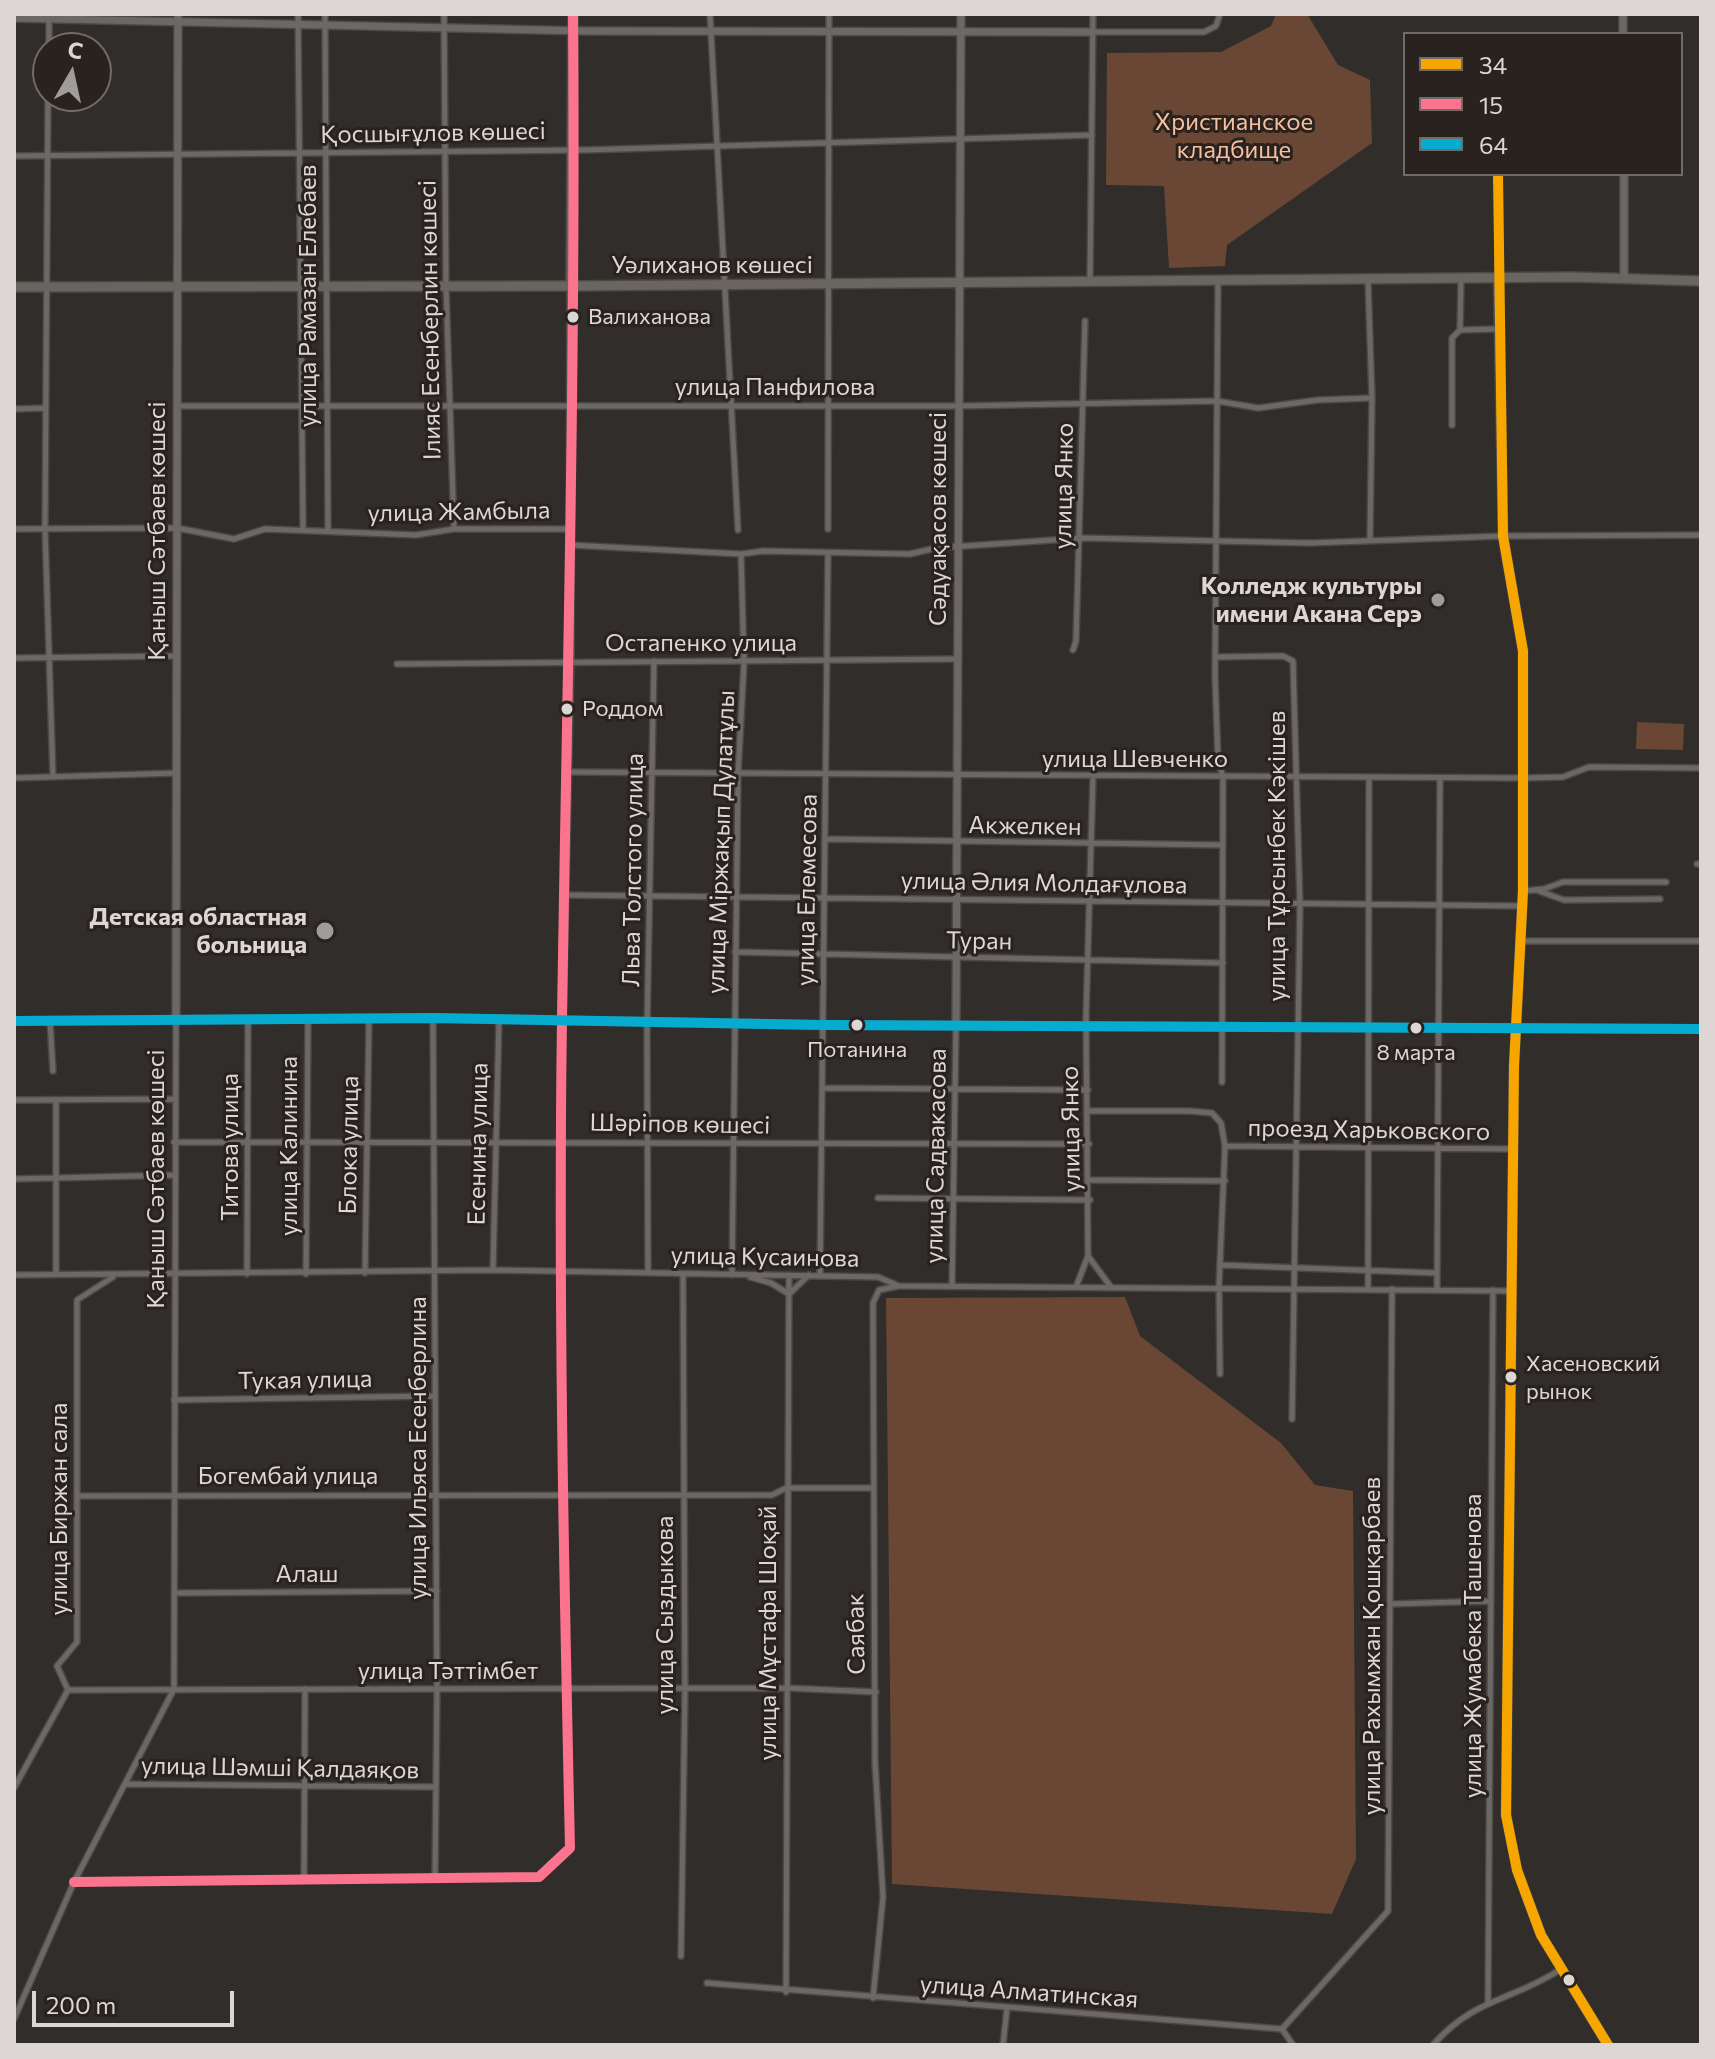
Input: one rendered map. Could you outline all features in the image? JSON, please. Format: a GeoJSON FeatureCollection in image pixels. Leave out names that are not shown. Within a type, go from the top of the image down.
{"type":"FeatureCollection","features":[{"type":"Feature","properties":{"kind":"highway"},"geometry":{"type":"LineString","coordinates":[[571,286],[573,14]]}},
{"type":"Feature","properties":{"kind":"highway"},"geometry":{"type":"LineString","coordinates":[[1368,281],[1498,279]]}},
{"type":"Feature","properties":{"kind":"highway"},"geometry":{"type":"LineString","coordinates":[[1166,281],[1701,281]]}},
{"type":"Feature","properties":{"kind":"highway","name":"Уәлиханов көшесі"},"geometry":{"type":"LineString","coordinates":[[571,286],[1368,281]]}},
{"type":"Feature","properties":{"kind":"main road"},"geometry":{"type":"LineString","coordinates":[[1498,279],[1503,536],[1523,651],[1524,778],[1522,941],[1513,1150],[1506,1815],[1527,1902],[1541,1935],[1608,2045]]}},
{"type":"Feature","properties":{"kind":"main road","name":"Уәлиханов көшесі"},"geometry":{"type":"LineString","coordinates":[[14,287],[571,286]]}},
{"type":"Feature","properties":{"kind":"street","name":"улица Рамазан Елебаев"},"geometry":{"type":"LineString","coordinates":[[325,14],[328,530]]}},
{"type":"Feature","properties":{"kind":"street","name":"Ілияс Есенберлин көшесі"},"geometry":{"type":"LineString","coordinates":[[444,14],[446,286],[454,529]]}},
{"type":"Feature","properties":{"kind":"street"},"geometry":{"type":"LineString","coordinates":[[710,14],[738,530]]}},
{"type":"Feature","properties":{"kind":"street"},"geometry":{"type":"LineString","coordinates":[[828,529],[829,14]]}},
{"type":"Feature","properties":{"kind":"street","name":"Сәдуақасов көшесі"},"geometry":{"type":"LineString","coordinates":[[956,1025],[961,14]]}},
{"type":"Feature","properties":{"kind":"street"},"geometry":{"type":"LineString","coordinates":[[1090,282],[1093,14]]}},
{"type":"Feature","properties":{"kind":"street"},"geometry":{"type":"LineString","coordinates":[[14,18],[298,19],[325,24],[573,31],[1204,32],[1212,29],[1220,14]]}},
{"type":"Feature","properties":{"kind":"street","name":"Қаныш Сәтбаев көшесі"},"geometry":{"type":"LineString","coordinates":[[14,2019],[74,1882],[174,1689],[177,1593],[174,1099],[179,773],[178,17]]}},
{"type":"Feature","properties":{"kind":"street","name":"улица Рамазан Елебаев"},"geometry":{"type":"LineString","coordinates":[[298,19],[303,528]]}},
{"type":"Feature","properties":{"kind":"street"},"geometry":{"type":"LineString","coordinates":[[48,112],[45,529],[53,777]]}},
{"type":"Feature","properties":{"kind":"street","name":"Қосшығұлов көшесі"},"geometry":{"type":"LineString","coordinates":[[14,156],[571,150],[1092,135]]}},
{"type":"Feature","properties":{"kind":"street"},"geometry":{"type":"LineString","coordinates":[[1498,176],[1498,279]]}},
{"type":"Feature","properties":{"kind":"street"},"geometry":{"type":"LineString","coordinates":[[1624,176],[1624,279]]}},
{"type":"Feature","properties":{"kind":"street"},"geometry":{"type":"LineString","coordinates":[[1368,281],[1372,398],[1370,540]]}},
{"type":"Feature","properties":{"kind":"street"},"geometry":{"type":"LineString","coordinates":[[1460,330],[1461,281]]}},
{"type":"Feature","properties":{"kind":"street"},"geometry":{"type":"LineString","coordinates":[[1218,282],[1215,657],[1218,760],[1223,777],[1222,1082]]}},
{"type":"Feature","properties":{"kind":"street"},"geometry":{"type":"LineString","coordinates":[[74,1882],[539,1877],[570,1848],[562,1493],[562,1020],[570,661],[571,286]]}},
{"type":"Feature","properties":{"kind":"street","name":"улица Янко"},"geometry":{"type":"LineString","coordinates":[[1073,650],[1082,538],[1085,321]]}},
{"type":"Feature","properties":{"kind":"street"},"geometry":{"type":"LineString","coordinates":[[1452,425],[1452,338],[1460,330],[1499,329]]}},
{"type":"Feature","properties":{"kind":"street","name":"улица Панфилова"},"geometry":{"type":"LineString","coordinates":[[178,406],[958,406],[1217,401],[1258,408],[1318,400],[1372,398]]}},
{"type":"Feature","properties":{"kind":"street"},"geometry":{"type":"LineString","coordinates":[[14,409],[46,408]]}},
{"type":"Feature","properties":{"kind":"street","name":"улица Жамбыла"},"geometry":{"type":"LineString","coordinates":[[14,529],[177,528],[234,539],[265,529],[303,528],[416,535],[454,529],[570,529]]}},
{"type":"Feature","properties":{"kind":"street"},"geometry":{"type":"LineString","coordinates":[[1503,536],[1701,535]]}},
{"type":"Feature","properties":{"kind":"street","name":"улица Жамбыла"},"geometry":{"type":"LineString","coordinates":[[570,545],[741,554],[910,554],[958,546],[1082,538],[1310,543],[1503,536]]}},
{"type":"Feature","properties":{"kind":"street","name":"улица Елемесова"},"geometry":{"type":"LineString","coordinates":[[820,1276],[828,553]]}},
{"type":"Feature","properties":{"kind":"street","name":"улица Міржақып Дулатұлы"},"geometry":{"type":"LineString","coordinates":[[732,1275],[738,775],[744,663],[741,554]]}},
{"type":"Feature","properties":{"kind":"street"},"geometry":{"type":"LineString","coordinates":[[14,658],[177,656]]}},
{"type":"Feature","properties":{"kind":"street","name":"улица Тұрсынбек Кәкішев"},"geometry":{"type":"LineString","coordinates":[[1215,657],[1283,656],[1293,661],[1300,905],[1292,1419]]}},
{"type":"Feature","properties":{"kind":"street","name":"Остапенко улица"},"geometry":{"type":"LineString","coordinates":[[397,664],[958,659]]}},
{"type":"Feature","properties":{"kind":"street","name":"Льва Толстого улица"},"geometry":{"type":"LineString","coordinates":[[648,1273],[647,1023],[654,661]]}},
{"type":"Feature","properties":{"kind":"street","name":"улица Шевченко"},"geometry":{"type":"LineString","coordinates":[[567,772],[653,775],[1524,778],[1563,777],[1589,767],[1701,768]]}},
{"type":"Feature","properties":{"kind":"street"},"geometry":{"type":"LineString","coordinates":[[14,778],[179,773]]}},
{"type":"Feature","properties":{"kind":"street","name":"улица Янко"},"geometry":{"type":"LineString","coordinates":[[1076,1287],[1088,1256],[1090,1200],[1087,1026],[1093,777]]}},
{"type":"Feature","properties":{"kind":"street"},"geometry":{"type":"LineString","coordinates":[[1368,1289],[1369,778]]}},
{"type":"Feature","properties":{"kind":"street"},"geometry":{"type":"LineString","coordinates":[[1437,1289],[1436,1028],[1440,778]]}},
{"type":"Feature","properties":{"kind":"street","name":"Акжелкен"},"geometry":{"type":"LineString","coordinates":[[826,839],[1223,845]]}},
{"type":"Feature","properties":{"kind":"street"},"geometry":{"type":"LineString","coordinates":[[1538,891],[1563,882],[1666,882]]}},
{"type":"Feature","properties":{"kind":"street"},"geometry":{"type":"LineString","coordinates":[[1523,891],[1538,891],[1564,900],[1660,899]]}},
{"type":"Feature","properties":{"kind":"street","name":"улица Әлия Молдағұлова"},"geometry":{"type":"LineString","coordinates":[[565,895],[956,897],[1223,905],[1523,906]]}},
{"type":"Feature","properties":{"kind":"street"},"geometry":{"type":"LineString","coordinates":[[1522,941],[1701,941]]}},
{"type":"Feature","properties":{"kind":"street","name":"Туран"},"geometry":{"type":"LineString","coordinates":[[735,952],[1223,963]]}},
{"type":"Feature","properties":{"kind":"street","name":"Блока улица"},"geometry":{"type":"LineString","coordinates":[[365,1273],[369,1018]]}},
{"type":"Feature","properties":{"kind":"street"},"geometry":{"type":"LineString","coordinates":[[14,1021],[433,1018],[823,1025],[1701,1029]]}},
{"type":"Feature","properties":{"kind":"street","name":"улица Ильяса Есенберлина"},"geometry":{"type":"LineString","coordinates":[[433,1018],[437,1591],[435,1878]]}},
{"type":"Feature","properties":{"kind":"street","name":"Титова улица"},"geometry":{"type":"LineString","coordinates":[[247,1275],[248,1019]]}},
{"type":"Feature","properties":{"kind":"street","name":"Есенина улица"},"geometry":{"type":"LineString","coordinates":[[493,1270],[499,1019]]}},
{"type":"Feature","properties":{"kind":"street","name":"улица Калинина"},"geometry":{"type":"LineString","coordinates":[[306,1274],[308,1020]]}},
{"type":"Feature","properties":{"kind":"street"},"geometry":{"type":"LineString","coordinates":[[50,1021],[53,1071]]}},
{"type":"Feature","properties":{"kind":"street","name":"улица Садвакасова"},"geometry":{"type":"LineString","coordinates":[[952,1286],[956,1025]]}},
{"type":"Feature","properties":{"kind":"street"},"geometry":{"type":"LineString","coordinates":[[822,1088],[1088,1090]]}},
{"type":"Feature","properties":{"kind":"street"},"geometry":{"type":"LineString","coordinates":[[14,1100],[174,1099]]}},
{"type":"Feature","properties":{"kind":"street"},"geometry":{"type":"LineString","coordinates":[[56,1100],[56,1275]]}},
{"type":"Feature","properties":{"kind":"street"},"geometry":{"type":"LineString","coordinates":[[1089,1111],[1190,1111],[1212,1113],[1221,1123],[1225,1146],[1225,1181],[1219,1286],[1220,1374]]}},
{"type":"Feature","properties":{"kind":"street","name":"Шәріпов көшесі"},"geometry":{"type":"LineString","coordinates":[[174,1142],[1089,1144]]}},
{"type":"Feature","properties":{"kind":"street","name":"проезд Харьковского"},"geometry":{"type":"LineString","coordinates":[[1225,1146],[1513,1150]]}},
{"type":"Feature","properties":{"kind":"street"},"geometry":{"type":"LineString","coordinates":[[14,1179],[175,1175]]}},
{"type":"Feature","properties":{"kind":"street"},"geometry":{"type":"LineString","coordinates":[[1090,1180],[1225,1181]]}},
{"type":"Feature","properties":{"kind":"street"},"geometry":{"type":"LineString","coordinates":[[878,1198],[1090,1200]]}},
{"type":"Feature","properties":{"kind":"street"},"geometry":{"type":"LineString","coordinates":[[1088,1256],[1111,1287]]}},
{"type":"Feature","properties":{"kind":"street"},"geometry":{"type":"LineString","coordinates":[[1220,1265],[1437,1273]]}},
{"type":"Feature","properties":{"kind":"street","name":"улица Кусаинова"},"geometry":{"type":"LineString","coordinates":[[14,1275],[247,1275],[493,1270],[878,1277],[899,1286],[1219,1286],[1513,1291]]}},
{"type":"Feature","properties":{"kind":"street","name":"улица Сыздыкова"},"geometry":{"type":"LineString","coordinates":[[681,1956],[685,1689],[683,1274]]}},
{"type":"Feature","properties":{"kind":"street","name":"улица Биржан сала"},"geometry":{"type":"LineString","coordinates":[[68,1690],[57,1666],[77,1642],[77,1300],[115,1275]]}},
{"type":"Feature","properties":{"kind":"street"},"geometry":{"type":"LineString","coordinates":[[744,1275],[771,1283],[789,1294],[809,1275]]}},
{"type":"Feature","properties":{"kind":"street","name":"улица Мұстафа Шоқай"},"geometry":{"type":"LineString","coordinates":[[786,1992],[789,1275]]}},
{"type":"Feature","properties":{"kind":"street","name":"Саябак"},"geometry":{"type":"LineString","coordinates":[[873,1998],[883,1897],[875,1762],[871,1488],[873,1303],[879,1290],[899,1286]]}},
{"type":"Feature","properties":{"kind":"street","name":"улица Рахымжан Қошқарбаев"},"geometry":{"type":"LineString","coordinates":[[1282,2029],[1388,1911],[1392,1289]]}},
{"type":"Feature","properties":{"kind":"street","name":"улица Жумабека Ташенова"},"geometry":{"type":"LineString","coordinates":[[1488,2002],[1493,1290]]}},
{"type":"Feature","properties":{"kind":"street","name":"Тукая улица"},"geometry":{"type":"LineString","coordinates":[[174,1400],[435,1396]]}},
{"type":"Feature","properties":{"kind":"street","name":"Богембай улица"},"geometry":{"type":"LineString","coordinates":[[77,1496],[772,1495],[786,1488],[871,1488]]}},
{"type":"Feature","properties":{"kind":"street"},"geometry":{"type":"LineString","coordinates":[[1492,1584],[1509,1584]]}},
{"type":"Feature","properties":{"kind":"street","name":"Алаш"},"geometry":{"type":"LineString","coordinates":[[177,1593],[437,1591]]}},
{"type":"Feature","properties":{"kind":"street"},"geometry":{"type":"LineString","coordinates":[[1390,1604],[1491,1601]]}},
{"type":"Feature","properties":{"kind":"street","name":"улица Тәттімбет"},"geometry":{"type":"LineString","coordinates":[[68,1690],[787,1688],[876,1692]]}},
{"type":"Feature","properties":{"kind":"street"},"geometry":{"type":"LineString","coordinates":[[304,1880],[305,1689]]}},
{"type":"Feature","properties":{"kind":"street"},"geometry":{"type":"LineString","coordinates":[[14,1788],[68,1690]]}},
{"type":"Feature","properties":{"kind":"street","name":"улица Шәмші Қалдаяқов"},"geometry":{"type":"LineString","coordinates":[[125,1784],[436,1787]]}},
{"type":"Feature","properties":{"kind":"street"},"geometry":{"type":"LineString","coordinates":[[1433,2045],[1468,2012],[1546,1979],[1561,1969]]}},
{"type":"Feature","properties":{"kind":"street","name":"улица Алматинская"},"geometry":{"type":"LineString","coordinates":[[707,1983],[786,1992],[1282,2029]]}},
{"type":"Feature","properties":{"kind":"street"},"geometry":{"type":"LineString","coordinates":[[1003,2045],[1007,2008]]}},
{"type":"Feature","properties":{"kind":"street"},"geometry":{"type":"LineString","coordinates":[[1282,2029],[1293,2045]]}},
{"type":"Feature","properties":{"kind":"green space","name":"Христианское кладбище"},"geometry":{"type":"Polygon","coordinates":[[[1276,14],[1307,14],[1338,65],[1370,80],[1372,143],[1227,245],[1225,266],[1169,268],[1164,186],[1106,185],[1107,53],[1221,52],[1271,26],[1276,14]]]}},
{"type":"Feature","properties":{"kind":"green space"},"geometry":{"type":"Polygon","coordinates":[[[1637,722],[1684,724],[1683,750],[1636,749],[1637,722]]]}},
{"type":"Feature","properties":{"kind":"green space"},"geometry":{"type":"Polygon","coordinates":[[[1125,1297],[1140,1336],[1281,1443],[1315,1485],[1353,1491],[1356,1859],[1332,1914],[892,1884],[886,1298],[1125,1297]]]}},
{"type":"Feature","properties":{"kind":"transit line","name":"15"},"geometry":{"type":"LineString","coordinates":[[74,1882],[539,1877],[570,1848],[561,1226],[572,391],[573,14]]}},
{"type":"Feature","properties":{"kind":"transit line","name":"34"},"geometry":{"type":"LineString","coordinates":[[1498,176],[1503,536],[1523,651],[1523,891],[1514,1066],[1506,1815],[1517,1870],[1541,1935],[1608,2045]]}},
{"type":"Feature","properties":{"kind":"transit line","name":"64"},"geometry":{"type":"LineString","coordinates":[[14,1021],[433,1018],[823,1025],[1701,1029]]}},
{"type":"Feature","properties":{"kind":"place","name":"Валиханова"},"geometry":{"type":"Point","coordinates":[573,317]}},
{"type":"Feature","properties":{"kind":"place","name":"Колледж культуры имени Акана Серэ"},"geometry":{"type":"Point","coordinates":[1438,600]}},
{"type":"Feature","properties":{"kind":"place","name":"Роддом"},"geometry":{"type":"Point","coordinates":[567,709]}},
{"type":"Feature","properties":{"kind":"place","name":"Детская областная больница"},"geometry":{"type":"Point","coordinates":[325,931]}},
{"type":"Feature","properties":{"kind":"place","name":"Потанина"},"geometry":{"type":"Point","coordinates":[857,1025]}},
{"type":"Feature","properties":{"kind":"place","name":"8 марта"},"geometry":{"type":"Point","coordinates":[1416,1028]}},
{"type":"Feature","properties":{"kind":"place","name":"Хасеновский рынок"},"geometry":{"type":"Point","coordinates":[1511,1377]}}]}
